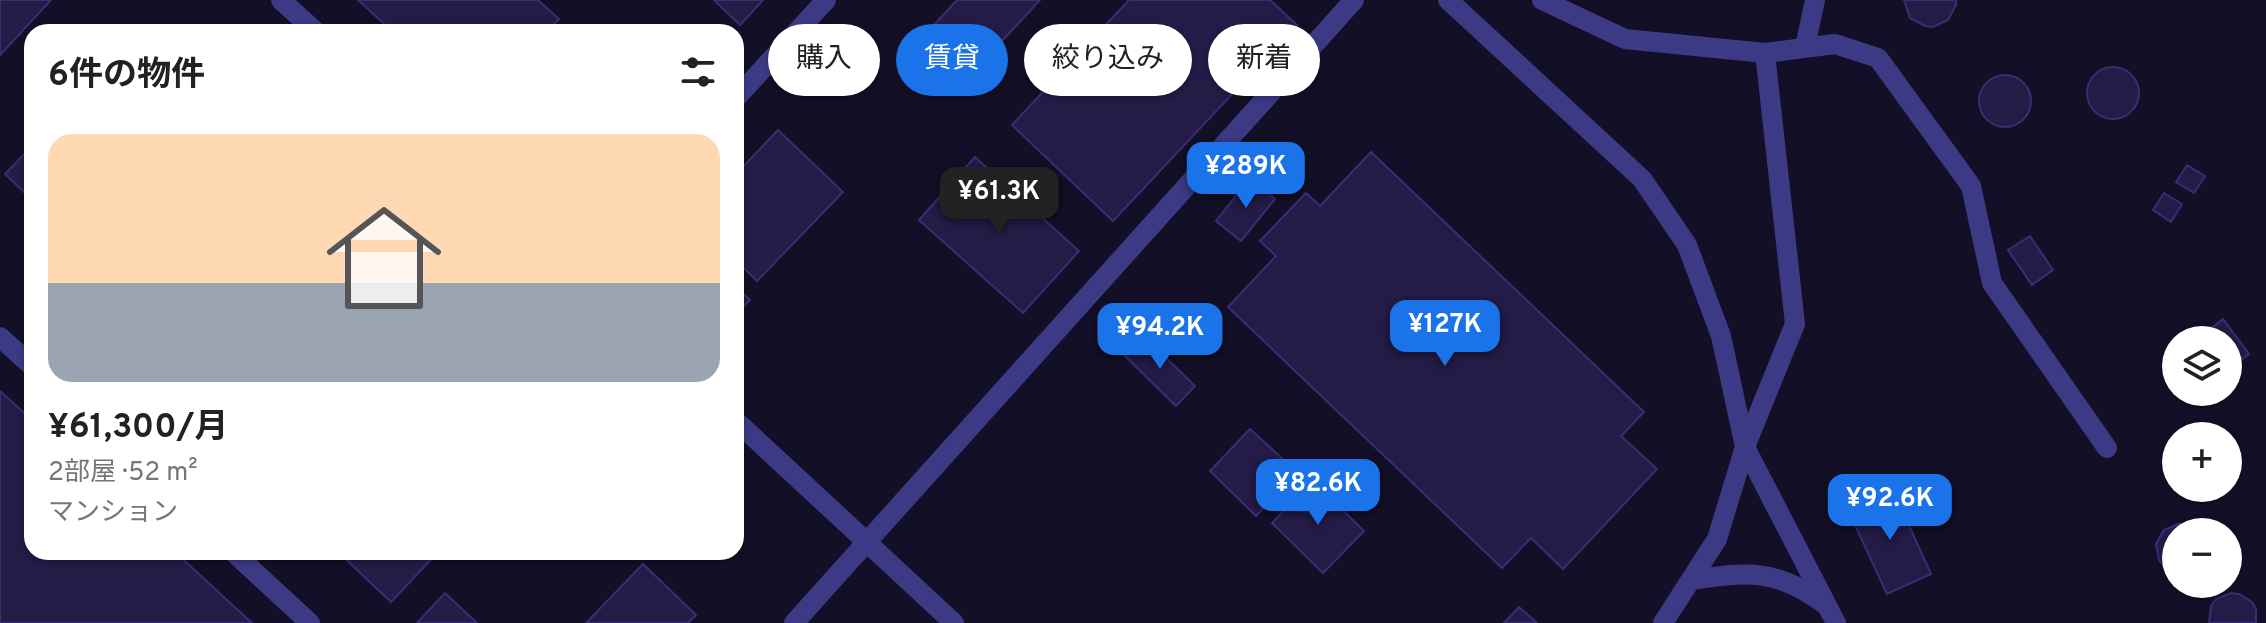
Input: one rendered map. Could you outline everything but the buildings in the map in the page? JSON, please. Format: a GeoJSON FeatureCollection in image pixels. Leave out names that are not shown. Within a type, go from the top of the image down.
{"type":"FeatureCollection","features":[{"type":"Feature","properties":{"kind":"street"},"geometry":{"type":"LineString","coordinates":[[281,0],[307,24]]}},
{"type":"Feature","properties":{"kind":"street"},"geometry":{"type":"LineString","coordinates":[[744,89],[826,0]]}},
{"type":"Feature","properties":{"kind":"street"},"geometry":{"type":"LineString","coordinates":[[794,623],[1354,0]]}},
{"type":"Feature","properties":{"kind":"street"},"geometry":{"type":"LineString","coordinates":[[1448,0],[1642,179],[1687,245],[1721,336],[1745,447],[1832,614]]}},
{"type":"Feature","properties":{"kind":"street"},"geometry":{"type":"LineString","coordinates":[[1542,0],[1625,39],[1765,53],[1835,44],[1878,58],[1971,186],[1992,283],[2107,448]]}},
{"type":"Feature","properties":{"kind":"street"},"geometry":{"type":"LineString","coordinates":[[1805,47],[1815,0]]}},
{"type":"Feature","properties":{"kind":"street"},"geometry":{"type":"LineString","coordinates":[[1663,623],[1717,539],[1745,447],[1795,324],[1765,53]]}},
{"type":"Feature","properties":{"kind":"street"},"geometry":{"type":"LineString","coordinates":[[0,337],[24,359]]}},
{"type":"Feature","properties":{"kind":"street"},"geometry":{"type":"LineString","coordinates":[[744,428],[954,623]]}},
{"type":"Feature","properties":{"kind":"street"},"geometry":{"type":"LineString","coordinates":[[242,560],[310,623]]}},
{"type":"Feature","properties":{"kind":"street"},"geometry":{"type":"LineString","coordinates":[[1691,580],[1730,574],[1766,575],[1799,585],[1832,614]]}}]}
